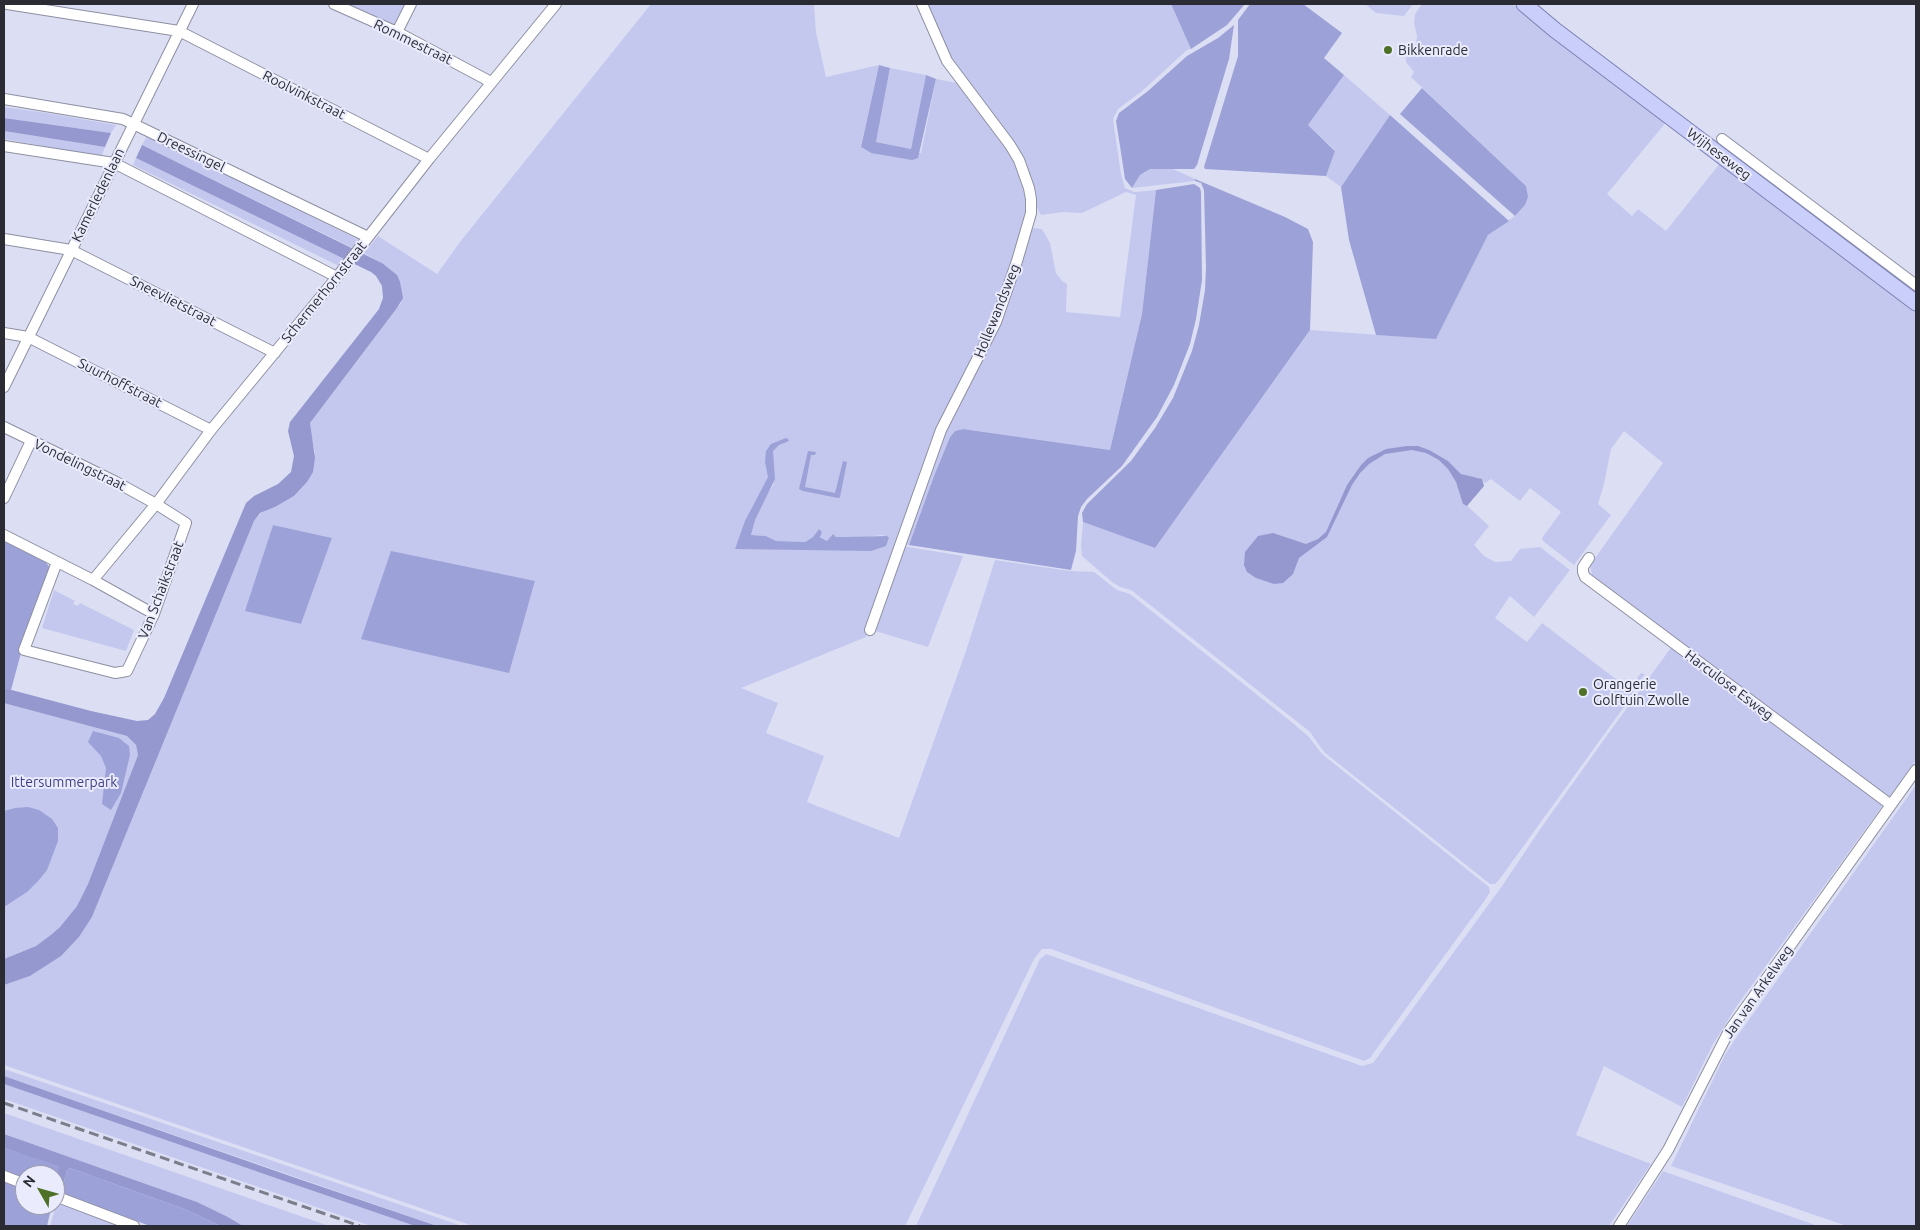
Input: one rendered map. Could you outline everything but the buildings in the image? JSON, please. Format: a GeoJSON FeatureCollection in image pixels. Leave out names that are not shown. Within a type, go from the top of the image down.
{"type":"FeatureCollection","features":[{"type":"Feature","properties":{"kind":"main road","name":"Wijheseweg"},"geometry":{"type":"LineString","coordinates":[[1524,4],[1555,30],[1916,303]]}},
{"type":"Feature","properties":{"kind":"street","name":"Roolvinkstraat"},"geometry":{"type":"LineString","coordinates":[[6,4],[179,31],[429,159]]}},
{"type":"Feature","properties":{"kind":"street","name":"Kamerledenlaan"},"geometry":{"type":"LineString","coordinates":[[4,387],[193,4]]}},
{"type":"Feature","properties":{"kind":"street","name":"Rommestraat"},"geometry":{"type":"LineString","coordinates":[[334,4],[397,32],[491,82]]}},
{"type":"Feature","properties":{"kind":"street"},"geometry":{"type":"LineString","coordinates":[[397,32],[411,4]]}},
{"type":"Feature","properties":{"kind":"street","name":"Schermerhornstraat"},"geometry":{"type":"LineString","coordinates":[[93,580],[156,504],[211,430],[556,4]]}},
{"type":"Feature","properties":{"kind":"street","name":"Hollewandsweg"},"geometry":{"type":"LineString","coordinates":[[870,630],[941,430],[996,322],[1017,261],[1031,212],[1029,188],[1019,160],[1010,145],[947,61],[922,4]]}},
{"type":"Feature","properties":{"kind":"street","name":"Dreessingel"},"geometry":{"type":"LineString","coordinates":[[4,99],[122,119],[368,237]]}},
{"type":"Feature","properties":{"kind":"street","name":"Wijheseweg"},"geometry":{"type":"LineString","coordinates":[[1722,140],[1916,284]]}},
{"type":"Feature","properties":{"kind":"street"},"geometry":{"type":"LineString","coordinates":[[4,146],[114,163],[336,277]]}},
{"type":"Feature","properties":{"kind":"street","name":"Sneevlietstraat"},"geometry":{"type":"LineString","coordinates":[[4,239],[71,250],[275,353]]}},
{"type":"Feature","properties":{"kind":"street","name":"Suurhoffstraat"},"geometry":{"type":"LineString","coordinates":[[4,333],[28,337],[211,430]]}},
{"type":"Feature","properties":{"kind":"street","name":"Vondelingstraat"},"geometry":{"type":"LineString","coordinates":[[4,427],[156,504]]}},
{"type":"Feature","properties":{"kind":"street"},"geometry":{"type":"LineString","coordinates":[[4,498],[31,441]]}},
{"type":"Feature","properties":{"kind":"street","name":"Van Schaikstraat"},"geometry":{"type":"LineString","coordinates":[[57,562],[24,650],[115,673],[127,671],[154,614],[186,523],[156,504]]}},
{"type":"Feature","properties":{"kind":"street"},"geometry":{"type":"LineString","coordinates":[[4,535],[93,580],[154,614]]}},
{"type":"Feature","properties":{"kind":"street","name":"Harculose Esweg"},"geometry":{"type":"LineString","coordinates":[[1589,558],[1583,566],[1582,572],[1585,577],[1891,805]]}},
{"type":"Feature","properties":{"kind":"street","name":"Jan van Arkelweg"},"geometry":{"type":"LineString","coordinates":[[1619,1226],[1668,1150],[1729,1031],[1916,770]]}},
{"type":"Feature","properties":{"kind":"street"},"geometry":{"type":"LineString","coordinates":[[65,1200],[134,1226]]}},
{"type":"Feature","properties":{"kind":"green space"},"geometry":{"type":"Polygon","coordinates":[[[348,4],[407,4],[396,26],[348,4]]]}},
{"type":"Feature","properties":{"kind":"green space"},"geometry":{"type":"Polygon","coordinates":[[[651,4],[814,4],[816,32],[826,77],[879,65],[861,146],[871,153],[921,153],[936,79],[957,83],[1012,156],[1024,190],[1026,202],[1025,220],[997,309],[970,368],[866,637],[741,688],[778,703],[766,733],[824,756],[807,802],[899,838],[965,654],[995,560],[1070,571],[1094,572],[1117,590],[1130,594],[1294,724],[1309,737],[1322,754],[1489,887],[1490,892],[1485,900],[1370,1058],[1364,1061],[1051,949],[1042,949],[1034,959],[905,1226],[473,1226],[4,1065],[4,985],[30,976],[60,956],[79,937],[92,917],[254,521],[261,513],[294,496],[307,482],[315,452],[310,432],[310,423],[401,303],[382,263],[364,253],[378,236],[437,274],[460,242],[651,4]],[[771,482],[735,548],[888,542],[889,538],[882,535],[836,537],[833,535],[827,541],[820,536],[813,537],[805,542],[776,541],[766,536],[751,535],[754,520],[763,500],[774,484],[771,482]],[[273,525],[246,611],[301,624],[332,538],[273,525]],[[478,570],[508,672],[535,582],[478,570]]]}},
{"type":"Feature","properties":{"kind":"green space"},"geometry":{"type":"Polygon","coordinates":[[[926,4],[1171,4],[1191,49],[1187,50],[1141,92],[1118,109],[1113,119],[1121,174],[1125,188],[1134,192],[1156,190],[1142,314],[1110,450],[963,429],[955,431],[950,437],[934,476],[909,545],[903,544],[941,435],[981,358],[1029,231],[1033,228],[1042,229],[1050,243],[1056,273],[1067,284],[1066,312],[1120,317],[1136,195],[1126,192],[1082,213],[1063,212],[1041,215],[1035,204],[1032,187],[945,50],[926,4]]]}},
{"type":"Feature","properties":{"kind":"green space"},"geometry":{"type":"Polygon","coordinates":[[[1365,4],[1413,4],[1404,16],[1376,13],[1365,4]]]}},
{"type":"Feature","properties":{"kind":"green space"},"geometry":{"type":"Polygon","coordinates":[[[1422,4],[1512,4],[1667,121],[1607,194],[1632,216],[1638,209],[1666,231],[1721,162],[1916,309],[1916,760],[1889,798],[1592,575],[1590,565],[1663,463],[1624,431],[1611,449],[1598,504],[1611,515],[1574,565],[1543,541],[1542,538],[1561,512],[1530,488],[1520,501],[1491,479],[1485,483],[1479,478],[1461,474],[1451,465],[1448,469],[1456,482],[1463,502],[1489,526],[1474,545],[1484,556],[1495,562],[1511,561],[1520,549],[1540,547],[1570,570],[1534,617],[1510,596],[1495,618],[1527,642],[1542,623],[1629,689],[1641,673],[1645,674],[1633,691],[1634,693],[1495,884],[1490,884],[1324,752],[1310,732],[1154,608],[1131,590],[1120,587],[1112,582],[1082,556],[1083,522],[1155,548],[1310,330],[1436,339],[1488,235],[1515,216],[1525,205],[1526,186],[1411,77],[1414,72],[1406,62],[1406,58],[1416,44],[1415,14],[1422,4]]]}},
{"type":"Feature","properties":{"kind":"green space"},"geometry":{"type":"Polygon","coordinates":[[[890,68],[926,75],[911,149],[876,142],[890,68]]]}},
{"type":"Feature","properties":{"kind":"green space"},"geometry":{"type":"Polygon","coordinates":[[[1344,75],[1390,115],[1341,187],[1326,176],[1335,150],[1308,125],[1344,75]]]}},
{"type":"Feature","properties":{"kind":"green space"},"geometry":{"type":"Polygon","coordinates":[[[4,107],[116,125],[111,133],[4,118],[4,107]]]}},
{"type":"Feature","properties":{"kind":"green space"},"geometry":{"type":"Polygon","coordinates":[[[4,131],[105,147],[102,155],[94,155],[4,139],[4,131]]]}},
{"type":"Feature","properties":{"kind":"green space"},"geometry":{"type":"Polygon","coordinates":[[[147,136],[359,240],[353,248],[142,145],[147,136]]]}},
{"type":"Feature","properties":{"kind":"green space"},"geometry":{"type":"Polygon","coordinates":[[[136,158],[344,259],[339,266],[133,165],[136,158]]]}},
{"type":"Feature","properties":{"kind":"green space"},"geometry":{"type":"Polygon","coordinates":[[[1150,169],[1173,169],[1195,179],[1195,181],[1132,188],[1140,175],[1150,169]]]}},
{"type":"Feature","properties":{"kind":"green space","name":"Ittersummerpark"},"geometry":{"type":"Polygon","coordinates":[[[4,540],[22,649],[7,703],[127,736],[136,745],[138,755],[88,884],[77,906],[60,927],[36,946],[4,959],[4,540]]]}},
{"type":"Feature","properties":{"kind":"green space"},"geometry":{"type":"Polygon","coordinates":[[[902,546],[963,556],[928,647],[872,630],[902,546]]]}},
{"type":"Feature","properties":{"kind":"green space"},"geometry":{"type":"Polygon","coordinates":[[[54,590],[75,601],[73,604],[78,606],[80,603],[134,630],[126,651],[42,628],[54,590]]]}},
{"type":"Feature","properties":{"kind":"green space"},"geometry":{"type":"Polygon","coordinates":[[[1674,646],[1883,805],[1736,1007],[1712,1046],[1682,1107],[1604,1066],[1576,1135],[1651,1164],[1609,1226],[916,1226],[1040,959],[1046,954],[1362,1066],[1373,1063],[1502,886],[1608,734],[1674,646]]]}},
{"type":"Feature","properties":{"kind":"green space"},"geometry":{"type":"Polygon","coordinates":[[[1916,785],[1916,1226],[1847,1226],[1671,1166],[1725,1055],[1916,785]]]}},
{"type":"Feature","properties":{"kind":"green space"},"geometry":{"type":"Polygon","coordinates":[[[4,1069],[462,1226],[437,1226],[4,1076],[4,1069]]]}},
{"type":"Feature","properties":{"kind":"green space"},"geometry":{"type":"Polygon","coordinates":[[[4,1084],[415,1226],[371,1226],[4,1099],[4,1084]]]}},
{"type":"Feature","properties":{"kind":"green space"},"geometry":{"type":"Polygon","coordinates":[[[4,1113],[329,1226],[243,1226],[197,1202],[4,1134],[4,1113]]]}},
{"type":"Feature","properties":{"kind":"green space"},"geometry":{"type":"Polygon","coordinates":[[[1663,1171],[1674,1175],[1818,1226],[1627,1226],[1663,1171]]]}},
{"type":"Feature","properties":{"kind":"green space"},"geometry":{"type":"Polygon","coordinates":[[[65,1204],[123,1226],[50,1226],[53,1215],[65,1215],[65,1204]]]}},
{"type":"Feature","properties":{"kind":"shaded area"},"geometry":{"type":"Polygon","coordinates":[[[1171,4],[1245,4],[1227,25],[1191,49],[1171,4]]]}},
{"type":"Feature","properties":{"kind":"shaded area"},"geometry":{"type":"Polygon","coordinates":[[[1250,4],[1303,4],[1342,33],[1324,58],[1344,75],[1308,125],[1335,151],[1326,176],[1205,169],[1204,167],[1238,56],[1238,20],[1250,4]]]}},
{"type":"Feature","properties":{"kind":"shaded area"},"geometry":{"type":"Polygon","coordinates":[[[1234,25],[1229,59],[1197,165],[1194,169],[1150,169],[1140,175],[1132,188],[1125,179],[1116,121],[1119,113],[1148,91],[1187,56],[1218,38],[1234,25]]]}},
{"type":"Feature","properties":{"kind":"shaded area"},"geometry":{"type":"Polygon","coordinates":[[[879,65],[890,68],[876,142],[911,149],[926,75],[936,79],[918,158],[912,160],[871,153],[861,147],[879,65]]]}},
{"type":"Feature","properties":{"kind":"shaded area"},"geometry":{"type":"Polygon","coordinates":[[[1422,88],[1526,186],[1528,197],[1525,205],[1515,216],[1400,114],[1422,88]]]}},
{"type":"Feature","properties":{"kind":"shaded area"},"geometry":{"type":"Polygon","coordinates":[[[1390,115],[1509,221],[1488,235],[1436,339],[1376,335],[1349,240],[1341,187],[1390,115]]]}},
{"type":"Feature","properties":{"kind":"shaded area"},"geometry":{"type":"Polygon","coordinates":[[[4,118],[111,133],[105,147],[4,131],[4,118]]]}},
{"type":"Feature","properties":{"kind":"shaded area"},"geometry":{"type":"Polygon","coordinates":[[[142,145],[382,263],[397,275],[403,298],[310,423],[315,458],[313,472],[307,482],[294,496],[260,513],[254,521],[92,917],[79,937],[61,956],[30,976],[4,985],[4,959],[36,946],[60,927],[77,906],[88,884],[138,755],[136,745],[127,736],[4,703],[4,688],[137,721],[148,720],[155,714],[164,698],[246,503],[254,496],[278,484],[291,472],[294,456],[288,431],[290,422],[379,309],[383,298],[382,286],[371,272],[136,158],[142,145]]]}},
{"type":"Feature","properties":{"kind":"shaded area"},"geometry":{"type":"Polygon","coordinates":[[[1195,179],[1285,217],[1308,229],[1313,242],[1310,330],[1155,548],[1083,522],[1082,513],[1087,504],[1131,461],[1155,428],[1173,398],[1192,351],[1205,290],[1206,268],[1204,190],[1201,183],[1195,181],[1195,179]]]}},
{"type":"Feature","properties":{"kind":"shaded area"},"geometry":{"type":"Polygon","coordinates":[[[1194,184],[1200,188],[1201,192],[1202,280],[1190,344],[1174,385],[1157,417],[1122,466],[1081,507],[1078,516],[1076,551],[1071,570],[909,545],[934,476],[950,437],[955,431],[963,429],[1110,450],[1142,314],[1156,190],[1194,184]]]}},
{"type":"Feature","properties":{"kind":"shaded area"},"geometry":{"type":"Polygon","coordinates":[[[786,438],[789,441],[779,445],[773,451],[775,479],[755,520],[751,535],[766,536],[776,541],[805,542],[813,537],[819,529],[822,532],[820,537],[827,541],[833,534],[836,537],[887,536],[889,538],[886,546],[871,551],[735,549],[745,521],[768,477],[765,462],[766,451],[771,444],[786,438]]]}},
{"type":"Feature","properties":{"kind":"shaded area"},"geometry":{"type":"Polygon","coordinates":[[[1418,446],[1429,450],[1448,461],[1461,474],[1482,479],[1484,486],[1467,506],[1463,504],[1456,482],[1448,469],[1439,460],[1426,453],[1412,450],[1385,454],[1369,464],[1360,473],[1352,485],[1327,537],[1299,558],[1293,574],[1283,583],[1274,584],[1256,578],[1247,572],[1244,565],[1245,552],[1258,536],[1273,533],[1306,544],[1318,539],[1326,532],[1347,485],[1361,465],[1368,458],[1386,449],[1418,446]]]}},
{"type":"Feature","properties":{"kind":"shaded area"},"geometry":{"type":"Polygon","coordinates":[[[808,451],[816,452],[815,455],[811,455],[805,487],[835,493],[843,461],[847,462],[840,497],[799,489],[808,451]]]}},
{"type":"Feature","properties":{"kind":"shaded area"},"geometry":{"type":"Polygon","coordinates":[[[273,525],[332,538],[301,624],[245,611],[273,525]]]}},
{"type":"Feature","properties":{"kind":"shaded area"},"geometry":{"type":"Polygon","coordinates":[[[4,540],[45,561],[50,568],[22,649],[11,690],[4,688],[4,540]]]}},
{"type":"Feature","properties":{"kind":"shaded area"},"geometry":{"type":"Polygon","coordinates":[[[391,551],[535,581],[509,673],[361,639],[391,551]]]}},
{"type":"Feature","properties":{"kind":"shaded area"},"geometry":{"type":"Polygon","coordinates":[[[93,731],[119,738],[129,746],[130,755],[121,793],[111,810],[102,804],[106,768],[101,756],[88,742],[93,731]]]}},
{"type":"Feature","properties":{"kind":"shaded area"},"geometry":{"type":"Polygon","coordinates":[[[28,807],[39,810],[52,819],[58,828],[58,841],[47,870],[39,880],[27,892],[4,907],[4,811],[28,807]]]}},
{"type":"Feature","properties":{"kind":"shaded area"},"geometry":{"type":"Polygon","coordinates":[[[4,1076],[437,1226],[415,1226],[4,1084],[4,1076]]]}},
{"type":"Feature","properties":{"kind":"shaded area"},"geometry":{"type":"Polygon","coordinates":[[[4,1134],[197,1202],[243,1226],[220,1226],[187,1210],[70,1168],[65,1178],[65,1165],[56,1165],[4,1148],[4,1134]]]}},
{"type":"Feature","properties":{"kind":"shaded area"},"geometry":{"type":"Polygon","coordinates":[[[4,1148],[58,1165],[15,1165],[15,1175],[4,1171],[4,1148]]]}},
{"type":"Feature","properties":{"kind":"shaded area"},"geometry":{"type":"Polygon","coordinates":[[[70,1168],[187,1210],[220,1226],[150,1226],[65,1195],[67,1171],[70,1168]]]}},
{"type":"Feature","properties":{"kind":"shaded area"},"geometry":{"type":"Polygon","coordinates":[[[4,1182],[15,1186],[15,1215],[50,1215],[47,1226],[4,1226],[4,1182]]]}},
{"type":"Feature","properties":{"kind":"railway"},"geometry":{"type":"LineString","coordinates":[[4,1103],[360,1226]]}},
{"type":"Feature","properties":{"kind":"place","name":"Bikkenrade"},"geometry":{"type":"Point","coordinates":[1388,50]}},
{"type":"Feature","properties":{"kind":"place","name":"Orangerie Golftuin Zwolle"},"geometry":{"type":"Point","coordinates":[1583,692]}}]}
